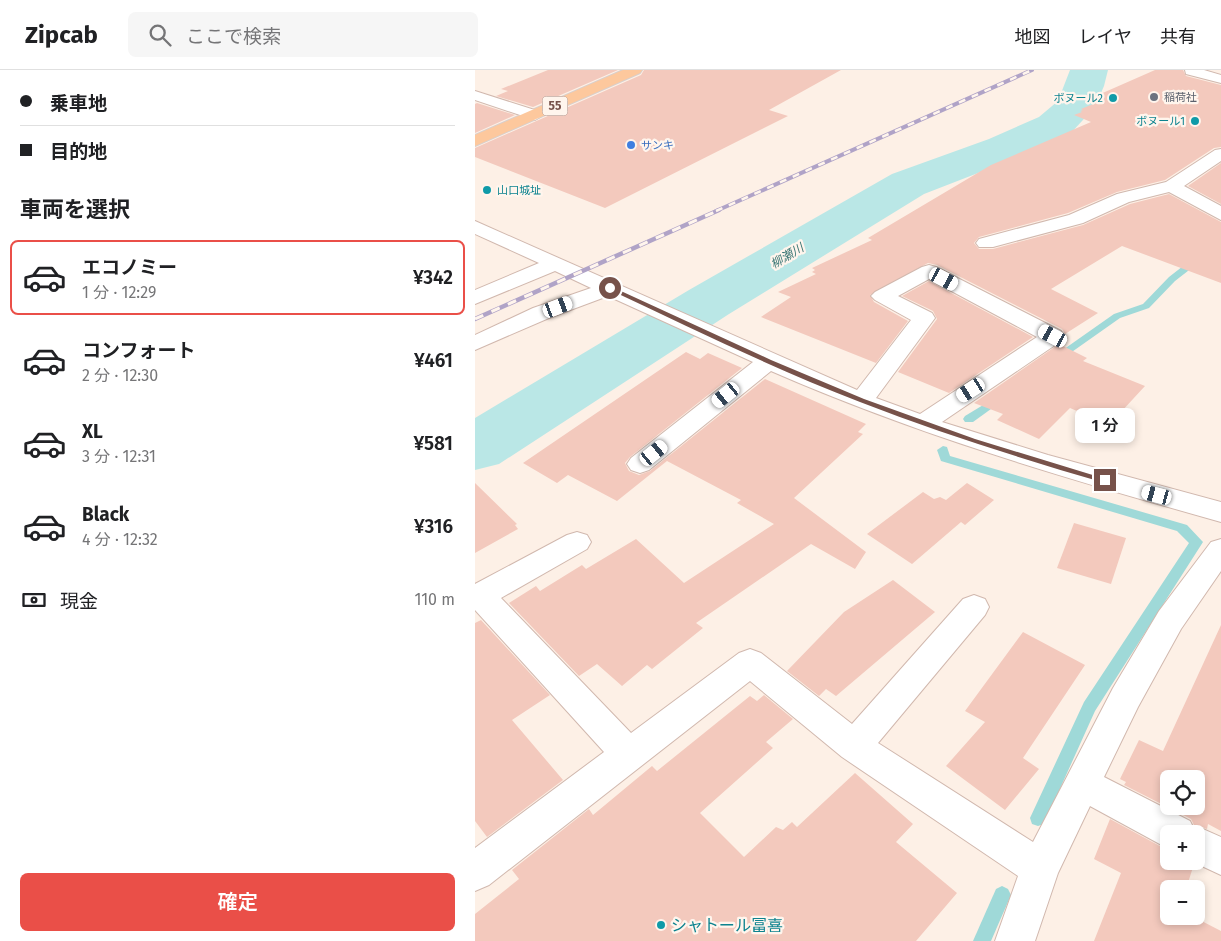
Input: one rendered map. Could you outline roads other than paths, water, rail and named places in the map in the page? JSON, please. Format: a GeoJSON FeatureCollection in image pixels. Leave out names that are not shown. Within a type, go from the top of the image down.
{"type":"FeatureCollection","features":[{"type":"Feature","properties":{"kind":"main road","name":"55"},"geometry":{"type":"LineString","coordinates":[[475,141],[635,70]]}},
{"type":"Feature","properties":{"kind":"street"},"geometry":{"type":"LineString","coordinates":[[1191,71],[1221,79]]}},
{"type":"Feature","properties":{"kind":"street"},"geometry":{"type":"LineString","coordinates":[[475,95],[535,115]]}},
{"type":"Feature","properties":{"kind":"street"},"geometry":{"type":"LineString","coordinates":[[985,243],[1076,219],[1123,198],[1172,186],[1221,154]]}},
{"type":"Feature","properties":{"kind":"street"},"geometry":{"type":"LineString","coordinates":[[1172,186],[1221,214]]}},
{"type":"Feature","properties":{"kind":"street"},"geometry":{"type":"LineString","coordinates":[[475,227],[769,361],[862,400],[923,423],[1033,460],[1221,512]]}},
{"type":"Feature","properties":{"kind":"street"},"geometry":{"type":"LineString","coordinates":[[475,298],[556,263]]}},
{"type":"Feature","properties":{"kind":"street"},"geometry":{"type":"LineString","coordinates":[[862,400],[923,318],[883,296],[929,271],[1053,336],[923,423]]}},
{"type":"Feature","properties":{"kind":"street"},"geometry":{"type":"LineString","coordinates":[[475,343],[541,314],[610,288]]}},
{"type":"Feature","properties":{"kind":"street"},"geometry":{"type":"LineString","coordinates":[[639,464],[769,361]]}},
{"type":"Feature","properties":{"kind":"street"},"geometry":{"type":"LineString","coordinates":[[577,542],[477,597],[628,754]]}},
{"type":"Feature","properties":{"kind":"street"},"geometry":{"type":"LineString","coordinates":[[1015,941],[1040,868],[1125,698],[1170,620],[1221,549]]}},
{"type":"Feature","properties":{"kind":"street"},"geometry":{"type":"LineString","coordinates":[[854,746],[974,607]]}},
{"type":"Feature","properties":{"kind":"street"},"geometry":{"type":"LineString","coordinates":[[475,872],[750,662],[854,746],[1040,868]]}},
{"type":"Feature","properties":{"kind":"street"},"geometry":{"type":"LineString","coordinates":[[1081,783],[1160,825]]}},
{"type":"Feature","properties":{"kind":"street"},"geometry":{"type":"LineString","coordinates":[[1205,849],[1221,857]]}},
{"type":"Feature","properties":{"kind":"waterway","name":"柳瀬川"},"geometry":{"type":"LineString","coordinates":[[475,448],[709,302],[908,184],[1004,148],[1054,126],[1075,107],[1085,86],[1089,70]]}},
{"type":"Feature","properties":{"kind":"waterway"},"geometry":{"type":"LineString","coordinates":[[1004,148],[1036,157]]}},
{"type":"Feature","properties":{"kind":"waterway"},"geometry":{"type":"LineString","coordinates":[[1055,359],[1117,316],[1146,306],[1172,279],[1190,265],[1212,256],[1221,249]]}},
{"type":"Feature","properties":{"kind":"waterway"},"geometry":{"type":"LineString","coordinates":[[969,419],[998,399]]}},
{"type":"Feature","properties":{"kind":"waterway"},"geometry":{"type":"LineString","coordinates":[[943,450],[945,458],[1182,528],[1196,542],[1089,707],[1038,818]]}},
{"type":"Feature","properties":{"kind":"waterway"},"geometry":{"type":"LineString","coordinates":[[982,941],[1002,895]]}},
{"type":"Feature","properties":{"kind":"railway"},"geometry":{"type":"LineString","coordinates":[[716,211],[1032,70]]}},
{"type":"Feature","properties":{"kind":"railway"},"geometry":{"type":"LineString","coordinates":[[475,319],[719,210]]}},
{"type":"Feature","properties":{"kind":"place","name":"稲荷社"},"geometry":{"type":"Point","coordinates":[1154,97]}},
{"type":"Feature","properties":{"kind":"place","name":"ボヌール2"},"geometry":{"type":"Point","coordinates":[1113,98]}},
{"type":"Feature","properties":{"kind":"place","name":"ボヌール1"},"geometry":{"type":"Point","coordinates":[1195,121]}},
{"type":"Feature","properties":{"kind":"place","name":"サンキ"},"geometry":{"type":"Point","coordinates":[631,145]}},
{"type":"Feature","properties":{"kind":"place","name":"山口城址"},"geometry":{"type":"Point","coordinates":[487,190]}},
{"type":"Feature","properties":{"kind":"place","name":"シャトール冨喜"},"geometry":{"type":"Point","coordinates":[661,925]}}]}
